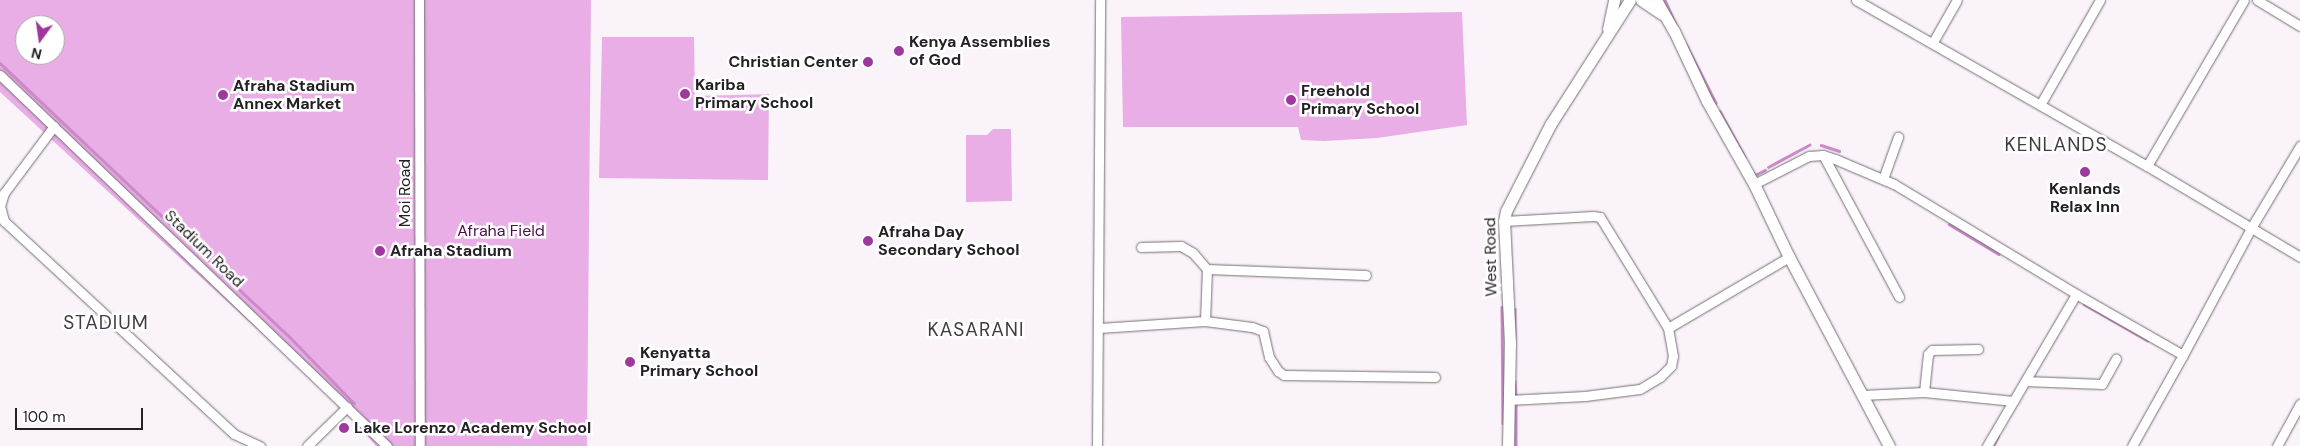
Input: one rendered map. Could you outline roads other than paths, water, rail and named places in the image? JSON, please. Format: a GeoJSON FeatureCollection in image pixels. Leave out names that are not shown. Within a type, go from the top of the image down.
{"type":"FeatureCollection","features":[{"type":"Feature","properties":{"kind":"street","name":"Moi Road"},"geometry":{"type":"LineString","coordinates":[[419,0],[420,446]]}},
{"type":"Feature","properties":{"kind":"street"},"geometry":{"type":"LineString","coordinates":[[1097,446],[1100,0]]}},
{"type":"Feature","properties":{"kind":"street","name":"West Road"},"geometry":{"type":"LineString","coordinates":[[1607,34],[1614,0]]}},
{"type":"Feature","properties":{"kind":"street","name":"West Road"},"geometry":{"type":"LineString","coordinates":[[1508,446],[1510,343],[1504,221],[1509,203],[1550,125],[1630,0]]}},
{"type":"Feature","properties":{"kind":"street"},"geometry":{"type":"LineString","coordinates":[[1641,0],[1663,15]]}},
{"type":"Feature","properties":{"kind":"street"},"geometry":{"type":"LineString","coordinates":[[1656,0],[1674,31],[1707,101],[1754,184],[1789,257],[1888,446]]}},
{"type":"Feature","properties":{"kind":"street"},"geometry":{"type":"LineString","coordinates":[[1856,0],[1933,42],[2300,257]]}},
{"type":"Feature","properties":{"kind":"street"},"geometry":{"type":"LineString","coordinates":[[1933,42],[1957,0]]}},
{"type":"Feature","properties":{"kind":"street"},"geometry":{"type":"LineString","coordinates":[[2040,106],[2100,0]]}},
{"type":"Feature","properties":{"kind":"street"},"geometry":{"type":"LineString","coordinates":[[2147,166],[2244,0]]}},
{"type":"Feature","properties":{"kind":"street"},"geometry":{"type":"LineString","coordinates":[[2257,0],[2300,26]]}},
{"type":"Feature","properties":{"kind":"street","name":"Stadium Road"},"geometry":{"type":"LineString","coordinates":[[0,75],[387,446]]}},
{"type":"Feature","properties":{"kind":"street"},"geometry":{"type":"LineString","coordinates":[[54,126],[4,193],[0,206],[4,221],[234,434],[260,446]]}},
{"type":"Feature","properties":{"kind":"street"},"geometry":{"type":"LineString","coordinates":[[1883,179],[1898,137]]}},
{"type":"Feature","properties":{"kind":"street"},"geometry":{"type":"LineString","coordinates":[[2132,446],[2251,228],[2300,146]]}},
{"type":"Feature","properties":{"kind":"street"},"geometry":{"type":"LineString","coordinates":[[1754,184],[1798,160],[1809,156],[1823,155],[1883,179],[2076,294],[2183,355]]}},
{"type":"Feature","properties":{"kind":"street"},"geometry":{"type":"LineString","coordinates":[[1823,155],[1899,297]]}},
{"type":"Feature","properties":{"kind":"street"},"geometry":{"type":"LineString","coordinates":[[1504,221],[1600,217],[1668,328],[1672,348],[1672,362],[1660,377],[1640,389],[1585,396],[1508,400]]}},
{"type":"Feature","properties":{"kind":"street"},"geometry":{"type":"LineString","coordinates":[[1141,247],[1181,246],[1193,253],[1207,269],[1205,321]]}},
{"type":"Feature","properties":{"kind":"street"},"geometry":{"type":"LineString","coordinates":[[1668,328],[1789,257]]}},
{"type":"Feature","properties":{"kind":"street"},"geometry":{"type":"LineString","coordinates":[[1207,269],[1366,276]]}},
{"type":"Feature","properties":{"kind":"street"},"geometry":{"type":"LineString","coordinates":[[1987,446],[2076,294]]}},
{"type":"Feature","properties":{"kind":"street"},"geometry":{"type":"LineString","coordinates":[[1098,328],[1205,321],[1252,327],[1263,331],[1269,357],[1278,371],[1284,375],[1435,377]]}},
{"type":"Feature","properties":{"kind":"street"},"geometry":{"type":"LineString","coordinates":[[1924,392],[1928,354],[1932,350],[1978,349]]}},
{"type":"Feature","properties":{"kind":"street"},"geometry":{"type":"LineString","coordinates":[[2025,381],[2102,384],[2116,359]]}},
{"type":"Feature","properties":{"kind":"street"},"geometry":{"type":"LineString","coordinates":[[1862,395],[1924,392],[2014,401]]}},
{"type":"Feature","properties":{"kind":"street"},"geometry":{"type":"LineString","coordinates":[[2277,446],[2300,404]]}},
{"type":"Feature","properties":{"kind":"street"},"geometry":{"type":"LineString","coordinates":[[307,446],[347,407]]}},
{"type":"Feature","properties":{"kind":"waterway"},"geometry":{"type":"LineString","coordinates":[[1665,0],[1676,25]]}},
{"type":"Feature","properties":{"kind":"waterway"},"geometry":{"type":"LineString","coordinates":[[1686,44],[1716,103]]}},
{"type":"Feature","properties":{"kind":"waterway"},"geometry":{"type":"LineString","coordinates":[[0,63],[288,335],[354,403]]}},
{"type":"Feature","properties":{"kind":"waterway"},"geometry":{"type":"LineString","coordinates":[[1720,111],[1745,157]]}},
{"type":"Feature","properties":{"kind":"waterway"},"geometry":{"type":"LineString","coordinates":[[1768,167],[1809,145]]}},
{"type":"Feature","properties":{"kind":"waterway"},"geometry":{"type":"LineString","coordinates":[[1821,145],[1839,151]]}},
{"type":"Feature","properties":{"kind":"waterway"},"geometry":{"type":"LineString","coordinates":[[1754,173],[1755,175],[1765,170]]}},
{"type":"Feature","properties":{"kind":"waterway"},"geometry":{"type":"LineString","coordinates":[[1949,224],[1999,254]]}},
{"type":"Feature","properties":{"kind":"waterway"},"geometry":{"type":"LineString","coordinates":[[2084,304],[2147,340]]}},
{"type":"Feature","properties":{"kind":"waterway"},"geometry":{"type":"LineString","coordinates":[[1502,307],[1503,423]]}},
{"type":"Feature","properties":{"kind":"waterway"},"geometry":{"type":"LineString","coordinates":[[1515,309],[1515,338]]}},
{"type":"Feature","properties":{"kind":"waterway"},"geometry":{"type":"LineString","coordinates":[[1515,381],[1516,397]]}},
{"type":"Feature","properties":{"kind":"waterway"},"geometry":{"type":"LineString","coordinates":[[1516,404],[1516,446]]}},
{"type":"Feature","properties":{"kind":"waterway"},"geometry":{"type":"LineString","coordinates":[[1993,446],[1998,436]]}},
{"type":"Feature","properties":{"kind":"place","name":"Kenya Assemblies of God"},"geometry":{"type":"Point","coordinates":[899,51]}},
{"type":"Feature","properties":{"kind":"place","name":"Christian Center"},"geometry":{"type":"Point","coordinates":[868,62]}},
{"type":"Feature","properties":{"kind":"place","name":"Kariba Primary School"},"geometry":{"type":"Point","coordinates":[685,94]}},
{"type":"Feature","properties":{"kind":"place","name":"Afraha Stadium Annex Market"},"geometry":{"type":"Point","coordinates":[223,95]}},
{"type":"Feature","properties":{"kind":"place","name":"Freehold Primary School"},"geometry":{"type":"Point","coordinates":[1291,100]}},
{"type":"Feature","properties":{"kind":"place","name":"Kenlands Relax Inn"},"geometry":{"type":"Point","coordinates":[2085,172]}},
{"type":"Feature","properties":{"kind":"place","name":"Afraha Day Secondary School"},"geometry":{"type":"Point","coordinates":[868,241]}},
{"type":"Feature","properties":{"kind":"place","name":"Afraha Stadium"},"geometry":{"type":"Point","coordinates":[380,251]}},
{"type":"Feature","properties":{"kind":"place","name":"Kenyatta Primary School"},"geometry":{"type":"Point","coordinates":[630,362]}},
{"type":"Feature","properties":{"kind":"place","name":"Lake Lorenzo Academy School"},"geometry":{"type":"Point","coordinates":[344,428]}},
{"type":"Feature","properties":{"kind":"district","name":"KENLANDS"},"geometry":{"type":"Point","coordinates":[2056,145]}},
{"type":"Feature","properties":{"kind":"district","name":"STADIUM"},"geometry":{"type":"Point","coordinates":[106,323]}},
{"type":"Feature","properties":{"kind":"district","name":"KASARANI"},"geometry":{"type":"Point","coordinates":[976,330]}},
{"type":"Feature","properties":{"kind":"park label","name":"Afraha Field"},"geometry":{"type":"Point","coordinates":[501,231]}}]}
